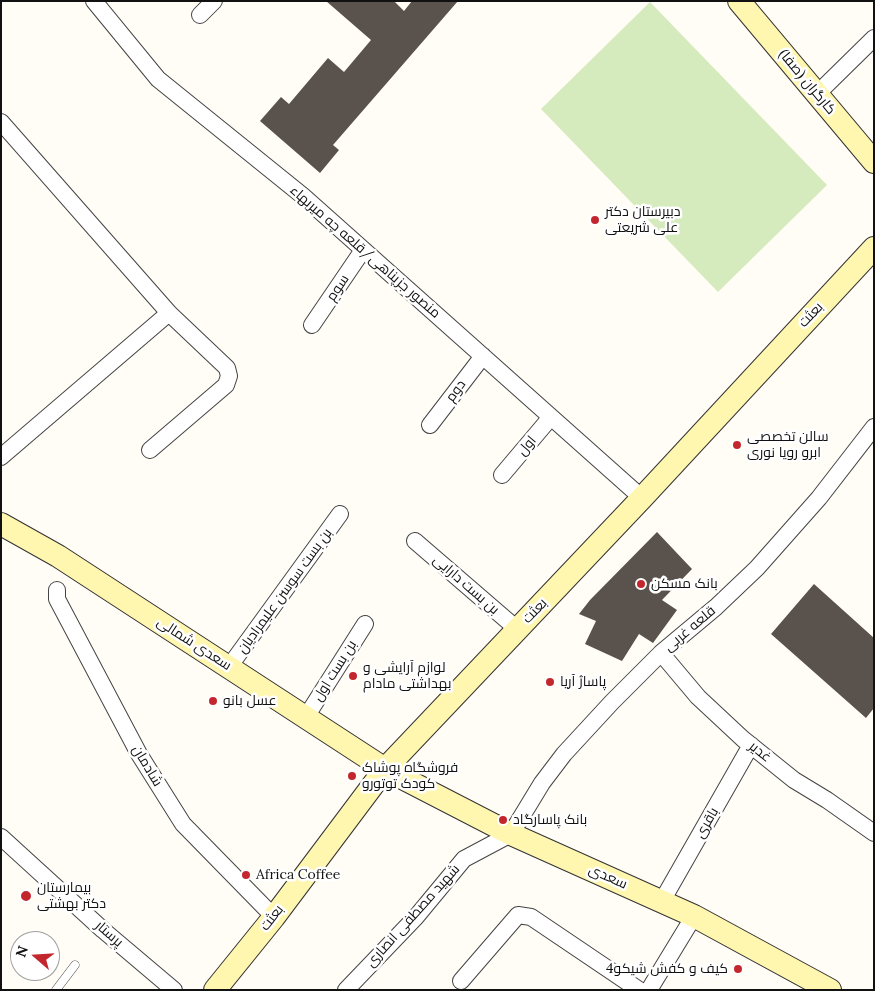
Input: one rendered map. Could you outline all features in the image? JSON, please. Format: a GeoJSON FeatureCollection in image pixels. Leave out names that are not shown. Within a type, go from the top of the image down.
{"type":"FeatureCollection","features":[{"type":"Feature","properties":{"kind":"main road","name":"کارگران (صفا)"},"geometry":{"type":"LineString","coordinates":[[739,1],[874,162]]}},
{"type":"Feature","properties":{"kind":"main road","name":"بعثت"},"geometry":{"type":"LineString","coordinates":[[215,990],[274,917],[385,768],[642,498],[874,248]]}},
{"type":"Feature","properties":{"kind":"main road","name":"سعدی شمالی"},"geometry":{"type":"LineString","coordinates":[[1,524],[58,556],[385,768]]}},
{"type":"Feature","properties":{"kind":"main road","name":"سعدی"},"geometry":{"type":"LineString","coordinates":[[385,768],[511,834],[694,916],[830,990]]}},
{"type":"Feature","properties":{"kind":"street","name":"منصور جزپناهی/قلعه چه میربهاء"},"geometry":{"type":"LineString","coordinates":[[94,1],[158,79],[303,196],[642,498]]}},
{"type":"Feature","properties":{"kind":"street"},"geometry":{"type":"LineString","coordinates":[[200,15],[214,1]]}},
{"type":"Feature","properties":{"kind":"street"},"geometry":{"type":"LineString","coordinates":[[817,94],[874,38]]}},
{"type":"Feature","properties":{"kind":"street"},"geometry":{"type":"LineString","coordinates":[[1,122],[7,141],[169,312],[227,368],[229,376],[226,385],[150,450]]}},
{"type":"Feature","properties":{"kind":"street","name":"سوم"},"geometry":{"type":"LineString","coordinates":[[312,325],[364,250]]}},
{"type":"Feature","properties":{"kind":"street"},"geometry":{"type":"LineString","coordinates":[[1,457],[169,312]]}},
{"type":"Feature","properties":{"kind":"street","name":"دوم"},"geometry":{"type":"LineString","coordinates":[[430,425],[483,356]]}},
{"type":"Feature","properties":{"kind":"street","name":"اول"},"geometry":{"type":"LineString","coordinates":[[502,475],[551,417]]}},
{"type":"Feature","properties":{"kind":"street","name":"قلعه غربی"},"geometry":{"type":"LineString","coordinates":[[511,834],[542,783],[564,754],[661,653],[716,608],[757,568],[819,498],[874,427]]}},
{"type":"Feature","properties":{"kind":"street","name":"بن بست سوسن علیمرادیان"},"geometry":{"type":"LineString","coordinates":[[230,667],[340,514]]}},
{"type":"Feature","properties":{"kind":"street","name":"بن بست دارایی"},"geometry":{"type":"LineString","coordinates":[[415,541],[517,629]]}},
{"type":"Feature","properties":{"kind":"street","name":"شادمان"},"geometry":{"type":"LineString","coordinates":[[57,590],[57,598],[139,754],[183,824],[274,917]]}},
{"type":"Feature","properties":{"kind":"street","name":"بن بست اول"},"geometry":{"type":"LineString","coordinates":[[306,717],[365,624]]}},
{"type":"Feature","properties":{"kind":"street","name":"غدیر"},"geometry":{"type":"LineString","coordinates":[[661,653],[698,697],[751,745],[794,780],[827,800],[874,834]]}},
{"type":"Feature","properties":{"kind":"street","name":"باقری"},"geometry":{"type":"LineString","coordinates":[[662,901],[751,745]]}},
{"type":"Feature","properties":{"kind":"street","name":"شهید مصطفی انصاری"},"geometry":{"type":"LineString","coordinates":[[346,990],[416,917],[464,858],[511,834]]}},
{"type":"Feature","properties":{"kind":"street","name":"پرستار"},"geometry":{"type":"LineString","coordinates":[[1,837],[103,930],[174,990]]}},
{"type":"Feature","properties":{"kind":"street"},"geometry":{"type":"LineString","coordinates":[[461,981],[518,915],[531,917],[639,990]]}},
{"type":"Feature","properties":{"kind":"street"},"geometry":{"type":"LineString","coordinates":[[649,990],[694,916]]}},
{"type":"Feature","properties":{"kind":"lane"},"geometry":{"type":"LineString","coordinates":[[56,990],[75,966]]}},
{"type":"Feature","properties":{"kind":"green space"},"geometry":{"type":"Polygon","coordinates":[[[650,2],[827,185],[718,292],[541,109],[650,2]]]}},
{"type":"Feature","properties":{"kind":"building"},"geometry":{"type":"Polygon","coordinates":[[[326,1],[394,1],[404,11],[412,1],[458,1],[333,145],[339,150],[320,173],[260,121],[281,97],[289,104],[328,58],[344,72],[371,40],[326,1]]]}},
{"type":"Feature","properties":{"kind":"building","name":"بانک مسکن"},"geometry":{"type":"Polygon","coordinates":[[[657,532],[692,569],[662,600],[677,610],[653,643],[639,634],[622,661],[585,644],[596,621],[579,614],[590,600],[657,532]]]}},
{"type":"Feature","properties":{"kind":"building"},"geometry":{"type":"Polygon","coordinates":[[[814,584],[874,638],[874,708],[866,718],[771,634],[814,584]]]}},
{"type":"Feature","properties":{"kind":"place","name":"دبیرستان دکتر علی شریعتی"},"geometry":{"type":"Point","coordinates":[595,220]}},
{"type":"Feature","properties":{"kind":"place","name":"سالن تخصصی ابرو رویا نوری"},"geometry":{"type":"Point","coordinates":[737,445]}},
{"type":"Feature","properties":{"kind":"place","name":"بانک مسکن"},"geometry":{"type":"Point","coordinates":[641,584]}},
{"type":"Feature","properties":{"kind":"place","name":"لوازم آرایشی و بهداشتی مادام"},"geometry":{"type":"Point","coordinates":[353,676]}},
{"type":"Feature","properties":{"kind":"place","name":"پاساژ آریا"},"geometry":{"type":"Point","coordinates":[550,682]}},
{"type":"Feature","properties":{"kind":"place","name":"عسل بانو"},"geometry":{"type":"Point","coordinates":[213,701]}},
{"type":"Feature","properties":{"kind":"place","name":"فروشگاه پوشاک کودک توتورو"},"geometry":{"type":"Point","coordinates":[352,776]}},
{"type":"Feature","properties":{"kind":"place","name":"بانک پاسارگاد"},"geometry":{"type":"Point","coordinates":[503,820]}},
{"type":"Feature","properties":{"kind":"place","name":"Africa Coffee"},"geometry":{"type":"Point","coordinates":[246,875]}},
{"type":"Feature","properties":{"kind":"place","name":"بیمارستان دکتر بهشتی"},"geometry":{"type":"Point","coordinates":[26,896]}},
{"type":"Feature","properties":{"kind":"place","name":"کیف و کفش شیکو4"},"geometry":{"type":"Point","coordinates":[738,969]}}]}
